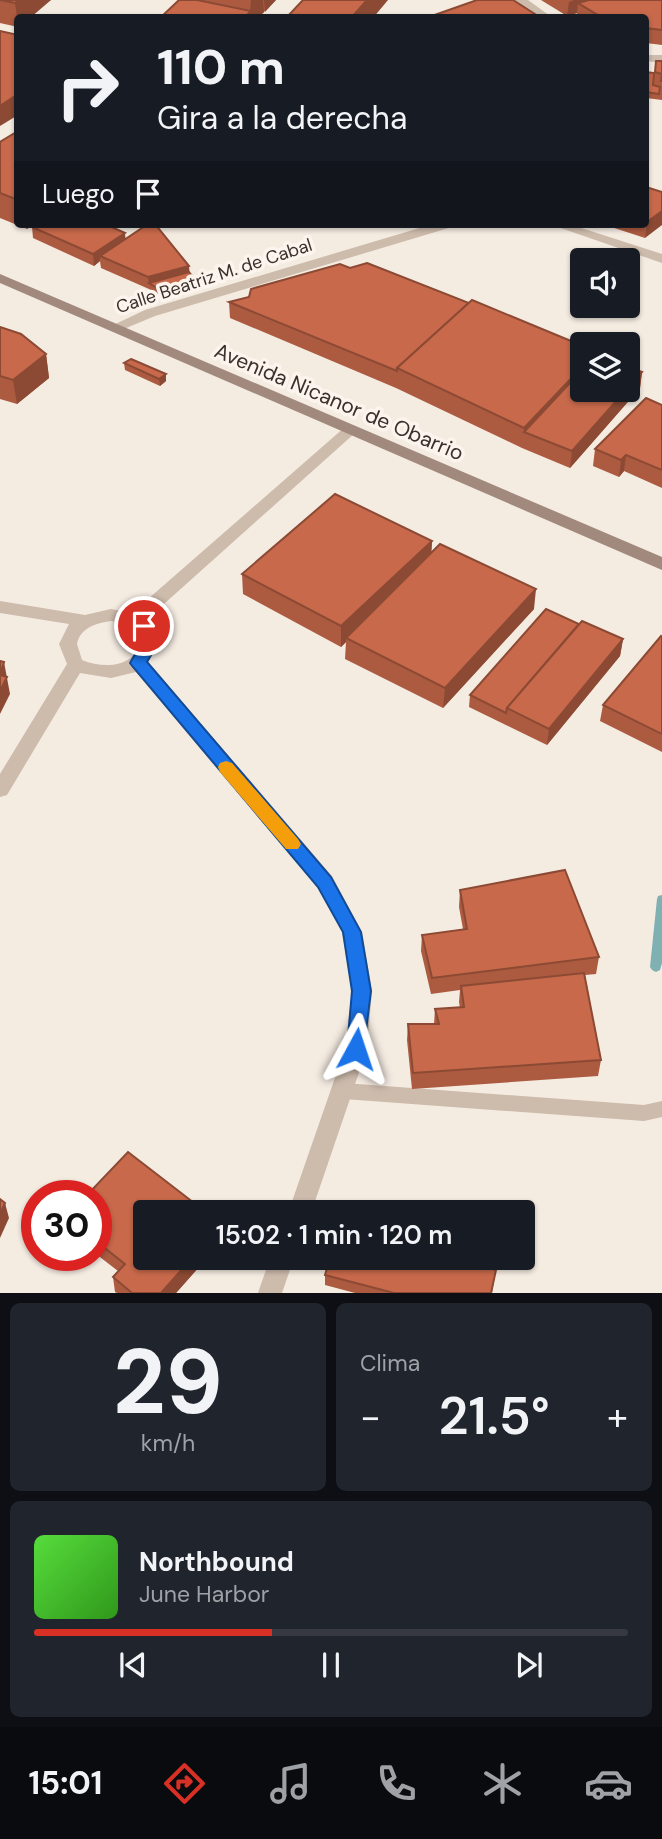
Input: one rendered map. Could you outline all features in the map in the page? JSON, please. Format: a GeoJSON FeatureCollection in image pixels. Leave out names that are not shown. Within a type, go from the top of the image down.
{"type":"FeatureCollection","features":[{"type":"Feature","properties":{"kind":"main road","name":"Avenida Nicanor de Obarrio"},"geometry":{"type":"LineString","coordinates":[[0,278],[662,564]]}},
{"type":"Feature","properties":{"kind":"street"},"geometry":{"type":"LineString","coordinates":[[520,0],[542,14]]}},
{"type":"Feature","properties":{"kind":"street","name":"Calle Beatriz M. de Cabal"},"geometry":{"type":"LineString","coordinates":[[114,328],[163,309],[434,228]]}},
{"type":"Feature","properties":{"kind":"street"},"geometry":{"type":"LineString","coordinates":[[568,228],[662,259]]}},
{"type":"Feature","properties":{"kind":"street"},"geometry":{"type":"LineString","coordinates":[[135,620],[350,430]]}},
{"type":"Feature","properties":{"kind":"street"},"geometry":{"type":"LineString","coordinates":[[0,607],[85,621],[111,614],[135,620],[149,635],[150,645],[138,663],[113,673],[99,673],[76,664],[67,647],[69,637],[85,621]]}},
{"type":"Feature","properties":{"kind":"street"},"geometry":{"type":"LineString","coordinates":[[138,663],[325,882],[352,932],[362,991],[356,1049],[344,1091],[304,1200]]}},
{"type":"Feature","properties":{"kind":"street"},"geometry":{"type":"LineString","coordinates":[[0,790],[76,664]]}},
{"type":"Feature","properties":{"kind":"street"},"geometry":{"type":"LineString","coordinates":[[270,1293],[278,1270]]}},
{"type":"Feature","properties":{"kind":"lane"},"geometry":{"type":"LineString","coordinates":[[344,1091],[644,1113],[662,1109]]}},
{"type":"Feature","properties":{"kind":"building"},"geometry":{"type":"Polygon","coordinates":[[[179,0],[197,0],[251,11],[248,14],[164,14],[179,0]]]}},
{"type":"Feature","properties":{"kind":"building"},"geometry":{"type":"Polygon","coordinates":[[[303,0],[367,0],[355,14],[290,14],[303,0]]]}},
{"type":"Feature","properties":{"kind":"building"},"geometry":{"type":"Polygon","coordinates":[[[477,0],[513,0],[535,14],[437,14],[477,0]]]}},
{"type":"Feature","properties":{"kind":"building"},"geometry":{"type":"Polygon","coordinates":[[[589,0],[662,0],[662,30],[649,28],[649,14],[596,14],[578,3],[589,0]]]}},
{"type":"Feature","properties":{"kind":"building"},"geometry":{"type":"Polygon","coordinates":[[[0,31],[14,34],[14,97],[0,106],[0,31]]]}},
{"type":"Feature","properties":{"kind":"building"},"geometry":{"type":"Polygon","coordinates":[[[656,61],[662,61],[662,74],[655,72],[656,61]]]}},
{"type":"Feature","properties":{"kind":"building"},"geometry":{"type":"Polygon","coordinates":[[[649,72],[654,73],[653,85],[660,87],[659,94],[649,92],[649,72]]]}},
{"type":"Feature","properties":{"kind":"building"},"geometry":{"type":"Polygon","coordinates":[[[14,133],[14,198],[0,193],[0,142],[14,133]]]}},
{"type":"Feature","properties":{"kind":"building"},"geometry":{"type":"Polygon","coordinates":[[[649,188],[662,192],[662,211],[649,221],[649,188]]]}},
{"type":"Feature","properties":{"kind":"building"},"geometry":{"type":"Polygon","coordinates":[[[34,228],[114,228],[125,233],[93,254],[34,228]]]}},
{"type":"Feature","properties":{"kind":"building"},"geometry":{"type":"Polygon","coordinates":[[[142,228],[158,228],[189,266],[148,277],[100,256],[142,228]]]}},
{"type":"Feature","properties":{"kind":"building"},"geometry":{"type":"Polygon","coordinates":[[[367,263],[469,303],[397,368],[397,371],[229,302],[249,297],[251,289],[340,264],[350,268],[367,263]]]}},
{"type":"Feature","properties":{"kind":"building"},"geometry":{"type":"Polygon","coordinates":[[[189,272],[197,282],[162,291],[149,283],[189,272]]]}},
{"type":"Feature","properties":{"kind":"building"},"geometry":{"type":"Polygon","coordinates":[[[472,300],[570,341],[570,380],[524,428],[397,368],[472,300]]]}},
{"type":"Feature","properties":{"kind":"building"},"geometry":{"type":"Polygon","coordinates":[[[0,327],[21,334],[46,354],[13,380],[0,376],[0,327]]]}},
{"type":"Feature","properties":{"kind":"building"},"geometry":{"type":"Polygon","coordinates":[[[131,359],[166,374],[159,379],[124,363],[131,359]]]}},
{"type":"Feature","properties":{"kind":"building"},"geometry":{"type":"Polygon","coordinates":[[[570,383],[570,402],[615,402],[572,451],[524,432],[570,383]]]}},
{"type":"Feature","properties":{"kind":"building"},"geometry":{"type":"Polygon","coordinates":[[[646,398],[662,405],[662,470],[626,455],[621,460],[595,449],[646,398]]]}},
{"type":"Feature","properties":{"kind":"building"},"geometry":{"type":"Polygon","coordinates":[[[335,494],[432,541],[341,626],[242,574],[335,494]]]}},
{"type":"Feature","properties":{"kind":"building"},"geometry":{"type":"Polygon","coordinates":[[[440,544],[536,589],[445,688],[346,638],[440,544]]]}},
{"type":"Feature","properties":{"kind":"building"},"geometry":{"type":"Polygon","coordinates":[[[546,609],[579,624],[507,708],[506,713],[470,695],[546,609]]]}},
{"type":"Feature","properties":{"kind":"building"},"geometry":{"type":"Polygon","coordinates":[[[582,621],[623,639],[549,729],[507,708],[582,621]]]}},
{"type":"Feature","properties":{"kind":"building"},"geometry":{"type":"Polygon","coordinates":[[[662,637],[662,734],[603,705],[662,637]]]}},
{"type":"Feature","properties":{"kind":"building"},"geometry":{"type":"Polygon","coordinates":[[[0,675],[7,677],[0,691],[0,675]]]}},
{"type":"Feature","properties":{"kind":"building"},"geometry":{"type":"Polygon","coordinates":[[[565,870],[599,957],[432,978],[422,935],[467,929],[460,890],[565,870]]]}},
{"type":"Feature","properties":{"kind":"building"},"geometry":{"type":"Polygon","coordinates":[[[584,973],[601,1060],[413,1073],[408,1024],[439,1024],[435,1009],[464,1007],[461,986],[584,973]]]}},
{"type":"Feature","properties":{"kind":"building"},"geometry":{"type":"Polygon","coordinates":[[[128,1152],[190,1200],[133,1200],[133,1270],[181,1270],[161,1293],[132,1293],[113,1277],[125,1264],[112,1254],[112,1180],[101,1180],[128,1152]]]}},
{"type":"Feature","properties":{"kind":"building"},"geometry":{"type":"Polygon","coordinates":[[[0,1199],[5,1203],[0,1214],[0,1199]]]}},
{"type":"Feature","properties":{"kind":"building"},"geometry":{"type":"Polygon","coordinates":[[[326,1270],[496,1270],[491,1293],[394,1293],[325,1275],[326,1270]]]}},
{"type":"Feature","properties":{"kind":"waterway"},"geometry":{"type":"LineString","coordinates":[[656,967],[662,899]]}},
{"type":"Feature","properties":{"kind":"slow traffic"},"geometry":{"type":"LineString","coordinates":[[226,767],[292,844]]}},
{"type":"Feature","properties":{"kind":"route"},"geometry":{"type":"LineString","coordinates":[[144,626],[150,645],[138,663],[325,882],[352,932],[362,991],[356,1049]]}}]}
